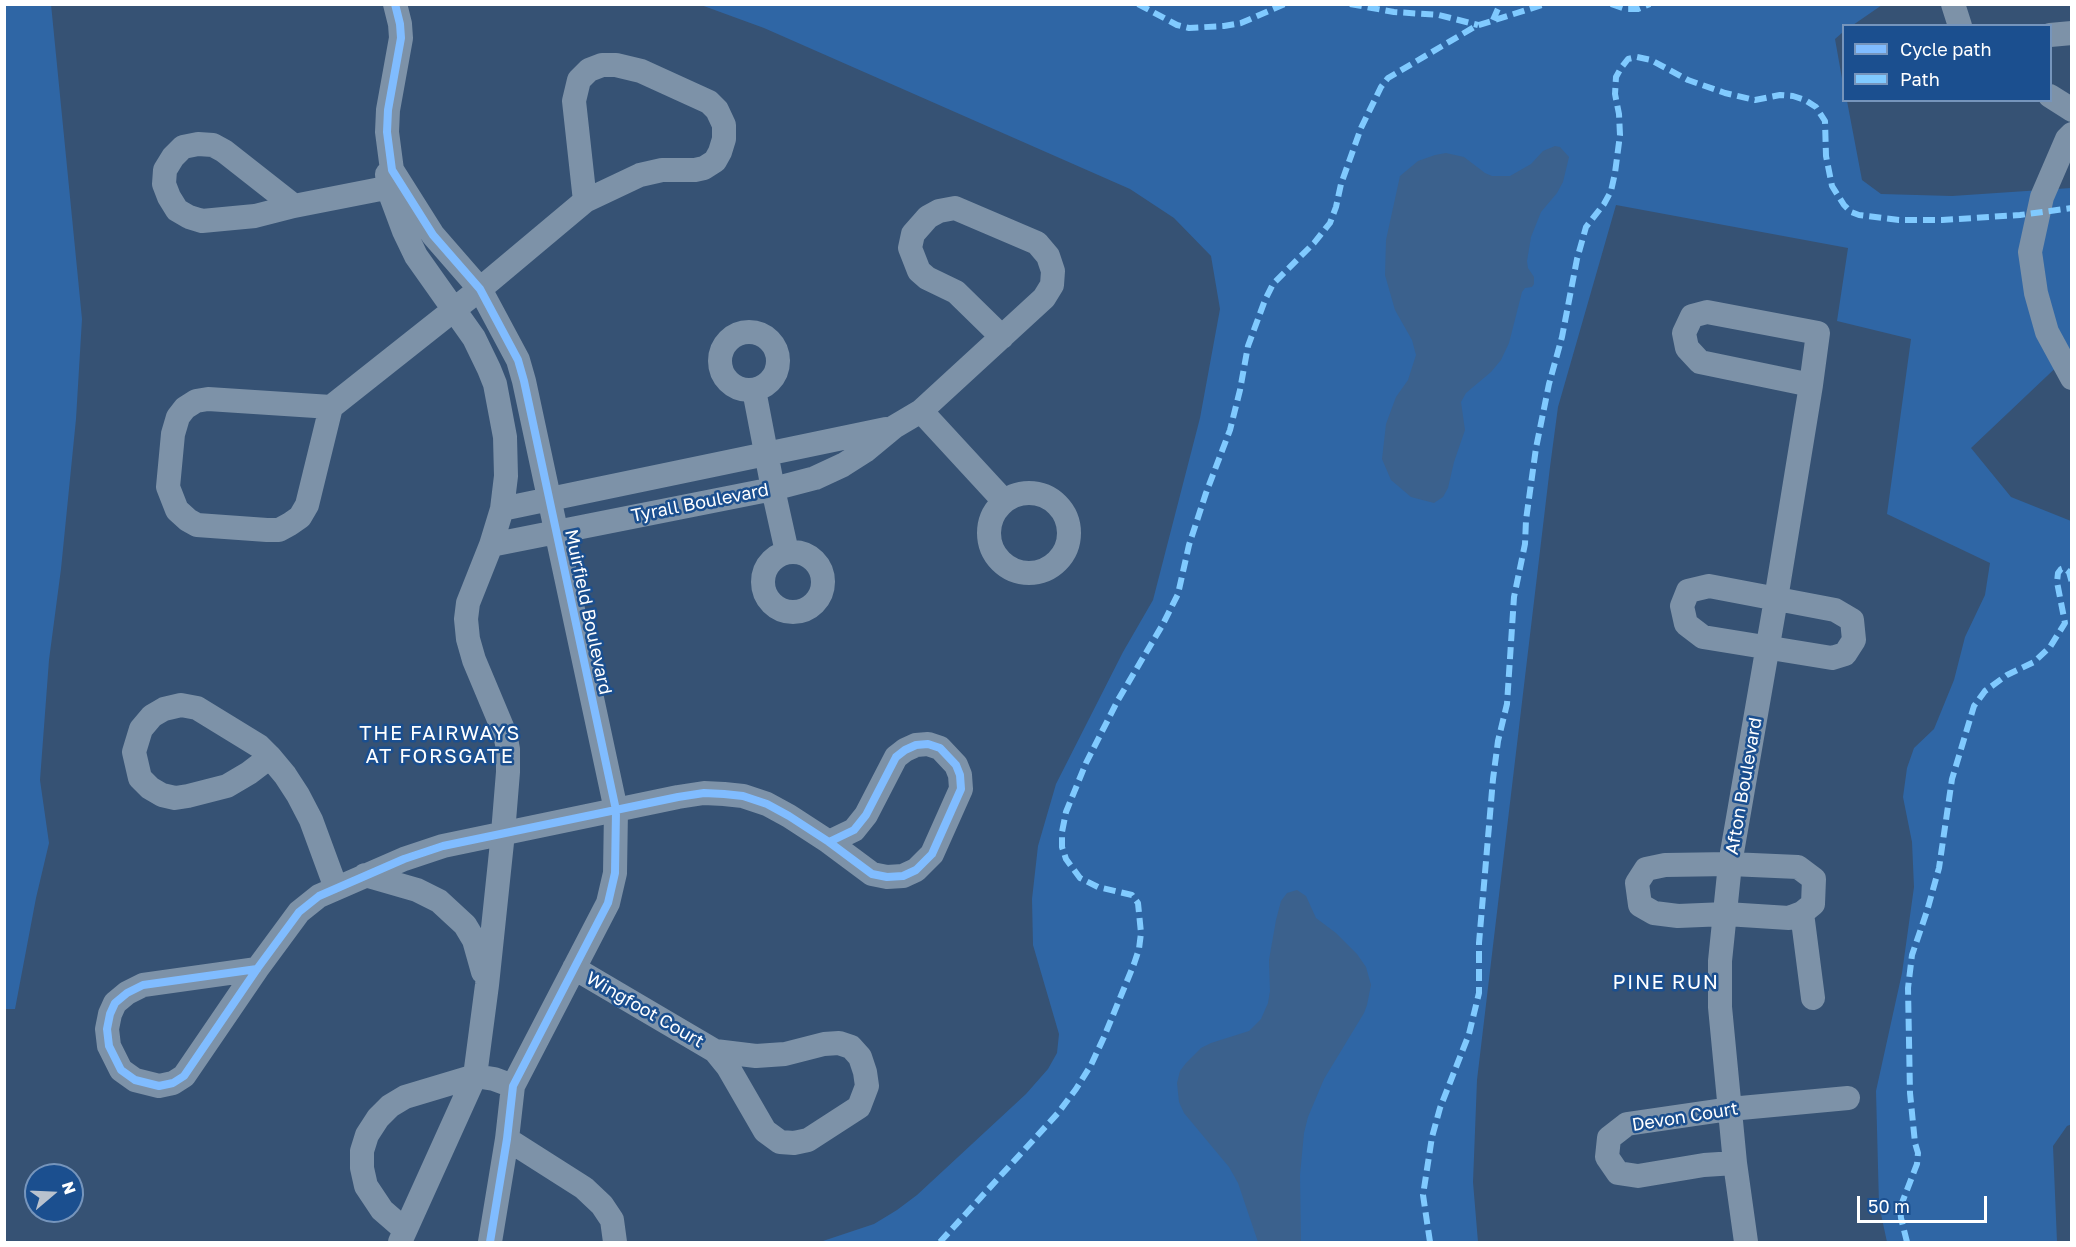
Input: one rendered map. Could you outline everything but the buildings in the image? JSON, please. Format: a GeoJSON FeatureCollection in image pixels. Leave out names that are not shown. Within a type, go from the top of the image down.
{"type":"FeatureCollection","features":[{"type":"Feature","properties":{"kind":"street","name":"Muirfield Boulevard"},"geometry":{"type":"LineString","coordinates":[[395,4],[401,38],[388,110],[387,132],[389,157],[404,231],[416,256],[474,338],[495,384],[505,437],[506,476],[502,509],[491,545],[468,603],[466,619],[468,639],[474,660],[505,734],[508,749],[508,772],[476,1076],[403,1236]]}},
{"type":"Feature","properties":{"kind":"street"},"geometry":{"type":"LineString","coordinates":[[1953,4],[1959,24]]}},
{"type":"Feature","properties":{"kind":"street"},"geometry":{"type":"LineString","coordinates":[[2052,35],[2072,33]]}},
{"type":"Feature","properties":{"kind":"street"},"geometry":{"type":"LineString","coordinates":[[331,407],[208,399],[196,401],[185,408],[178,417],[173,434],[168,487],[177,510],[197,525],[267,531],[279,530],[300,517],[307,505],[331,407],[480,289],[585,201],[640,175],[662,171],[695,170],[715,162],[724,139],[724,125],[717,110],[709,102],[641,71],[602,64],[589,70],[579,80],[574,101],[585,201]]}},
{"type":"Feature","properties":{"kind":"street"},"geometry":{"type":"LineString","coordinates":[[2052,97],[2072,110]]}},
{"type":"Feature","properties":{"kind":"street"},"geometry":{"type":"LineString","coordinates":[[2072,134],[2067,139],[2042,197],[2030,252],[2036,293],[2047,332],[2072,378]]}},
{"type":"Feature","properties":{"kind":"street"},"geometry":{"type":"LineString","coordinates":[[294,206],[224,150],[213,145],[198,144],[183,147],[165,170],[164,184],[177,210],[202,221],[255,216],[394,186]]}},
{"type":"Feature","properties":{"kind":"street","name":"Muirfield Boulevard"},"geometry":{"type":"LineString","coordinates":[[394,186],[480,289],[518,360],[525,381],[555,532],[616,810],[615,873],[608,903],[513,1086],[490,1242]]}},
{"type":"Feature","properties":{"kind":"street","name":"Tyrall Boulevard"},"geometry":{"type":"LineString","coordinates":[[502,509],[550,500],[770,472],[815,478],[843,465],[865,451],[894,427],[921,411],[1002,337],[1044,298],[1052,285],[1053,271],[1048,256],[1037,243],[955,208],[939,211],[928,218],[913,234],[910,248],[919,272],[956,291],[1002,337]]}},
{"type":"Feature","properties":{"kind":"street","name":"Afton Boulevard"},"geometry":{"type":"LineString","coordinates":[[1746,1242],[1735,1163],[1720,1007],[1720,962],[1730,864],[1776,599],[1811,385],[1818,333],[1707,312],[1692,316],[1684,333],[1687,348],[1700,362],[1811,385]]}},
{"type":"Feature","properties":{"kind":"street"},"geometry":{"type":"LineString","coordinates":[[754,390],[787,552]]}},
{"type":"Feature","properties":{"kind":"street"},"geometry":{"type":"LineString","coordinates":[[921,411],[1004,501]]}},
{"type":"Feature","properties":{"kind":"street","name":"Tyrall Boulevard"},"geometry":{"type":"LineString","coordinates":[[491,545],[555,532],[770,472],[894,427]]}},
{"type":"Feature","properties":{"kind":"street"},"geometry":{"type":"LineString","coordinates":[[1709,586],[1776,599],[1835,610],[1852,620],[1854,640],[1845,654],[1832,658],[1703,637],[1686,624],[1682,606],[1689,591],[1709,586]]}},
{"type":"Feature","properties":{"kind":"street"},"geometry":{"type":"LineString","coordinates":[[270,757],[249,774],[227,786],[175,798],[162,795],[140,778],[134,752],[141,729],[152,716],[164,709],[181,705],[197,708],[259,746],[270,757],[285,775],[310,820],[336,888]]}},
{"type":"Feature","properties":{"kind":"street"},"geometry":{"type":"LineString","coordinates":[[257,969],[143,984],[127,993],[115,1003],[107,1029],[109,1046],[121,1071],[135,1080],[159,1086],[173,1083],[184,1076],[299,912],[318,896],[364,875],[443,846],[704,793],[743,796],[767,804],[829,842],[872,874],[886,877],[903,876],[916,870],[932,854],[961,789],[956,765],[940,748],[928,744],[916,745],[905,750],[896,757],[866,815],[854,830],[829,842]]}},
{"type":"Feature","properties":{"kind":"street"},"geometry":{"type":"LineString","coordinates":[[1730,864],[1798,867],[1814,879],[1813,904],[1802,913],[1789,918],[1726,914],[1678,916],[1654,913],[1640,904],[1637,883],[1646,869],[1665,865],[1730,864]]}},
{"type":"Feature","properties":{"kind":"street"},"geometry":{"type":"LineString","coordinates":[[364,875],[417,890],[439,901],[465,925],[474,940],[487,985]]}},
{"type":"Feature","properties":{"kind":"street"},"geometry":{"type":"LineString","coordinates":[[1802,913],[1813,998]]}},
{"type":"Feature","properties":{"kind":"street","name":"Wingfoot Court"},"geometry":{"type":"LineString","coordinates":[[574,968],[716,1051],[728,1067],[765,1131],[780,1142],[794,1143],[808,1140],[859,1107],[867,1086],[860,1057],[851,1047],[839,1043],[766,1056],[716,1051]]}},
{"type":"Feature","properties":{"kind":"street"},"geometry":{"type":"LineString","coordinates":[[403,1236],[366,1186],[362,1168],[362,1150],[367,1135],[378,1118],[390,1106],[405,1097],[476,1076],[494,1079],[513,1086]]}},
{"type":"Feature","properties":{"kind":"street","name":"Devon Court"},"geometry":{"type":"LineString","coordinates":[[1735,1163],[1704,1165],[1638,1176],[1618,1173],[1607,1157],[1610,1138],[1627,1124],[1730,1108],[1848,1098]]}},
{"type":"Feature","properties":{"kind":"street"},"geometry":{"type":"LineString","coordinates":[[507,1139],[584,1188],[612,1220],[615,1242]]}},
{"type":"Feature","properties":{"kind":"shaded area"},"geometry":{"type":"Polygon","coordinates":[[[51,4],[82,319],[76,419],[49,660],[40,780],[49,843],[15,1009],[5,1009],[4,5],[51,4]]]}},
{"type":"Feature","properties":{"kind":"shaded area"},"geometry":{"type":"Polygon","coordinates":[[[701,5],[1882,5],[1854,24],[1842,24],[1842,33],[1835,39],[1842,78],[1842,102],[1847,102],[1862,180],[1881,194],[1952,196],[2071,188],[2071,360],[2066,358],[1971,448],[2011,497],[2071,521],[2072,1124],[2067,1126],[2053,1146],[2057,1242],[1887,1242],[1879,1205],[1876,1091],[1902,973],[1914,887],[1912,842],[1903,797],[1907,768],[1914,748],[1934,729],[1954,680],[1965,637],[1985,595],[1990,563],[1887,514],[1911,339],[1837,321],[1848,248],[1616,205],[1558,407],[1550,467],[1477,1080],[1473,1182],[1478,1242],[820,1242],[874,1224],[917,1195],[1026,1094],[1048,1069],[1057,1053],[1059,1034],[1033,945],[1032,899],[1038,846],[1056,784],[1123,652],[1153,600],[1200,418],[1220,309],[1211,256],[1174,218],[1130,189],[764,28],[701,5]]]}},
{"type":"Feature","properties":{"kind":"shaded area"},"geometry":{"type":"Polygon","coordinates":[[[1555,146],[1560,147],[1569,157],[1563,182],[1541,212],[1531,237],[1527,261],[1528,268],[1534,277],[1534,284],[1522,292],[1509,343],[1501,360],[1491,372],[1466,393],[1461,402],[1465,430],[1448,488],[1443,497],[1434,503],[1411,497],[1391,480],[1382,459],[1386,424],[1396,397],[1408,380],[1416,355],[1412,340],[1395,310],[1385,275],[1386,240],[1400,176],[1418,161],[1446,153],[1464,157],[1492,176],[1510,176],[1531,164],[1543,151],[1555,146]]]}},
{"type":"Feature","properties":{"kind":"shaded area"},"geometry":{"type":"Polygon","coordinates":[[[1297,890],[1306,896],[1316,918],[1336,933],[1357,954],[1366,967],[1371,985],[1364,1013],[1324,1079],[1308,1117],[1300,1175],[1301,1242],[1258,1242],[1238,1183],[1229,1167],[1184,1113],[1179,1102],[1177,1083],[1180,1071],[1201,1048],[1249,1031],[1261,1019],[1268,1003],[1269,960],[1281,901],[1287,893],[1297,890]]]}},
{"type":"Feature","properties":{"kind":"marked path"},"geometry":{"type":"LineString","coordinates":[[1138,4],[1177,25],[1189,28],[1241,23],[1285,4]]}},
{"type":"Feature","properties":{"kind":"marked path"},"geometry":{"type":"LineString","coordinates":[[1350,4],[1394,12],[1439,15],[1478,25]]}},
{"type":"Feature","properties":{"kind":"marked path"},"geometry":{"type":"LineString","coordinates":[[1493,20],[1500,4]]}},
{"type":"Feature","properties":{"kind":"marked path"},"geometry":{"type":"LineString","coordinates":[[940,1242],[1058,1113],[1076,1089],[1091,1065],[1104,1037],[1134,964],[1141,933],[1138,903],[1132,895],[1098,887],[1080,878],[1066,859],[1062,847],[1062,832],[1066,812],[1086,763],[1118,700],[1178,594],[1189,545],[1230,430],[1248,346],[1265,300],[1273,284],[1314,243],[1330,223],[1361,128],[1381,87],[1388,78],[1476,26],[1545,4]]}},
{"type":"Feature","properties":{"kind":"marked path"},"geometry":{"type":"LineString","coordinates":[[1611,4],[1626,9],[1638,9],[1650,4]]}},
{"type":"Feature","properties":{"kind":"marked path"},"geometry":{"type":"LineString","coordinates":[[1430,1242],[1423,1195],[1432,1137],[1440,1108],[1469,1034],[1479,993],[1479,943],[1493,779],[1498,741],[1507,704],[1514,597],[1525,544],[1536,448],[1586,227],[1611,191],[1620,135],[1615,94],[1616,77],[1621,68],[1628,59],[1637,57],[1651,60],[1688,80],[1725,93],[1755,100],[1780,95],[1805,100],[1816,107],[1825,121],[1826,156],[1832,186],[1844,205],[1851,212],[1859,215],[1899,220],[1942,220],[2020,215],[2072,208]]}},
{"type":"Feature","properties":{"kind":"marked path"},"geometry":{"type":"LineString","coordinates":[[1907,1242],[1900,1208],[1917,1164],[1918,1153],[1910,1093],[1908,988],[1912,955],[1939,868],[1952,779],[1974,706],[1985,691],[2007,675],[2034,662],[2050,647],[2065,623],[2057,582],[2061,569],[2064,568],[2069,572],[2072,583]]}},
{"type":"Feature","properties":{"kind":"cycle path"},"geometry":{"type":"LineString","coordinates":[[395,4],[401,38],[388,110],[387,132],[392,170],[433,235],[480,289],[518,360],[616,810],[615,873],[608,903],[513,1086],[490,1242]]}},
{"type":"Feature","properties":{"kind":"cycle path"},"geometry":{"type":"LineString","coordinates":[[257,969],[143,985],[127,993],[115,1003],[107,1029],[109,1046],[121,1070],[135,1080],[159,1086],[173,1083],[184,1076],[299,912],[319,896],[404,859],[443,846],[704,793],[743,796],[767,804],[829,842],[872,874],[887,877],[903,876],[916,870],[932,854],[961,789],[960,775],[956,765],[940,748],[928,744],[916,745],[905,750],[896,757],[866,815],[854,830],[829,842]]}},
{"type":"Feature","properties":{"kind":"district","name":"THE FAIRWAYS AT FORSGATE"},"geometry":{"type":"Point","coordinates":[440,746]}},
{"type":"Feature","properties":{"kind":"district","name":"PINE RUN"},"geometry":{"type":"Point","coordinates":[1666,983]}}]}
